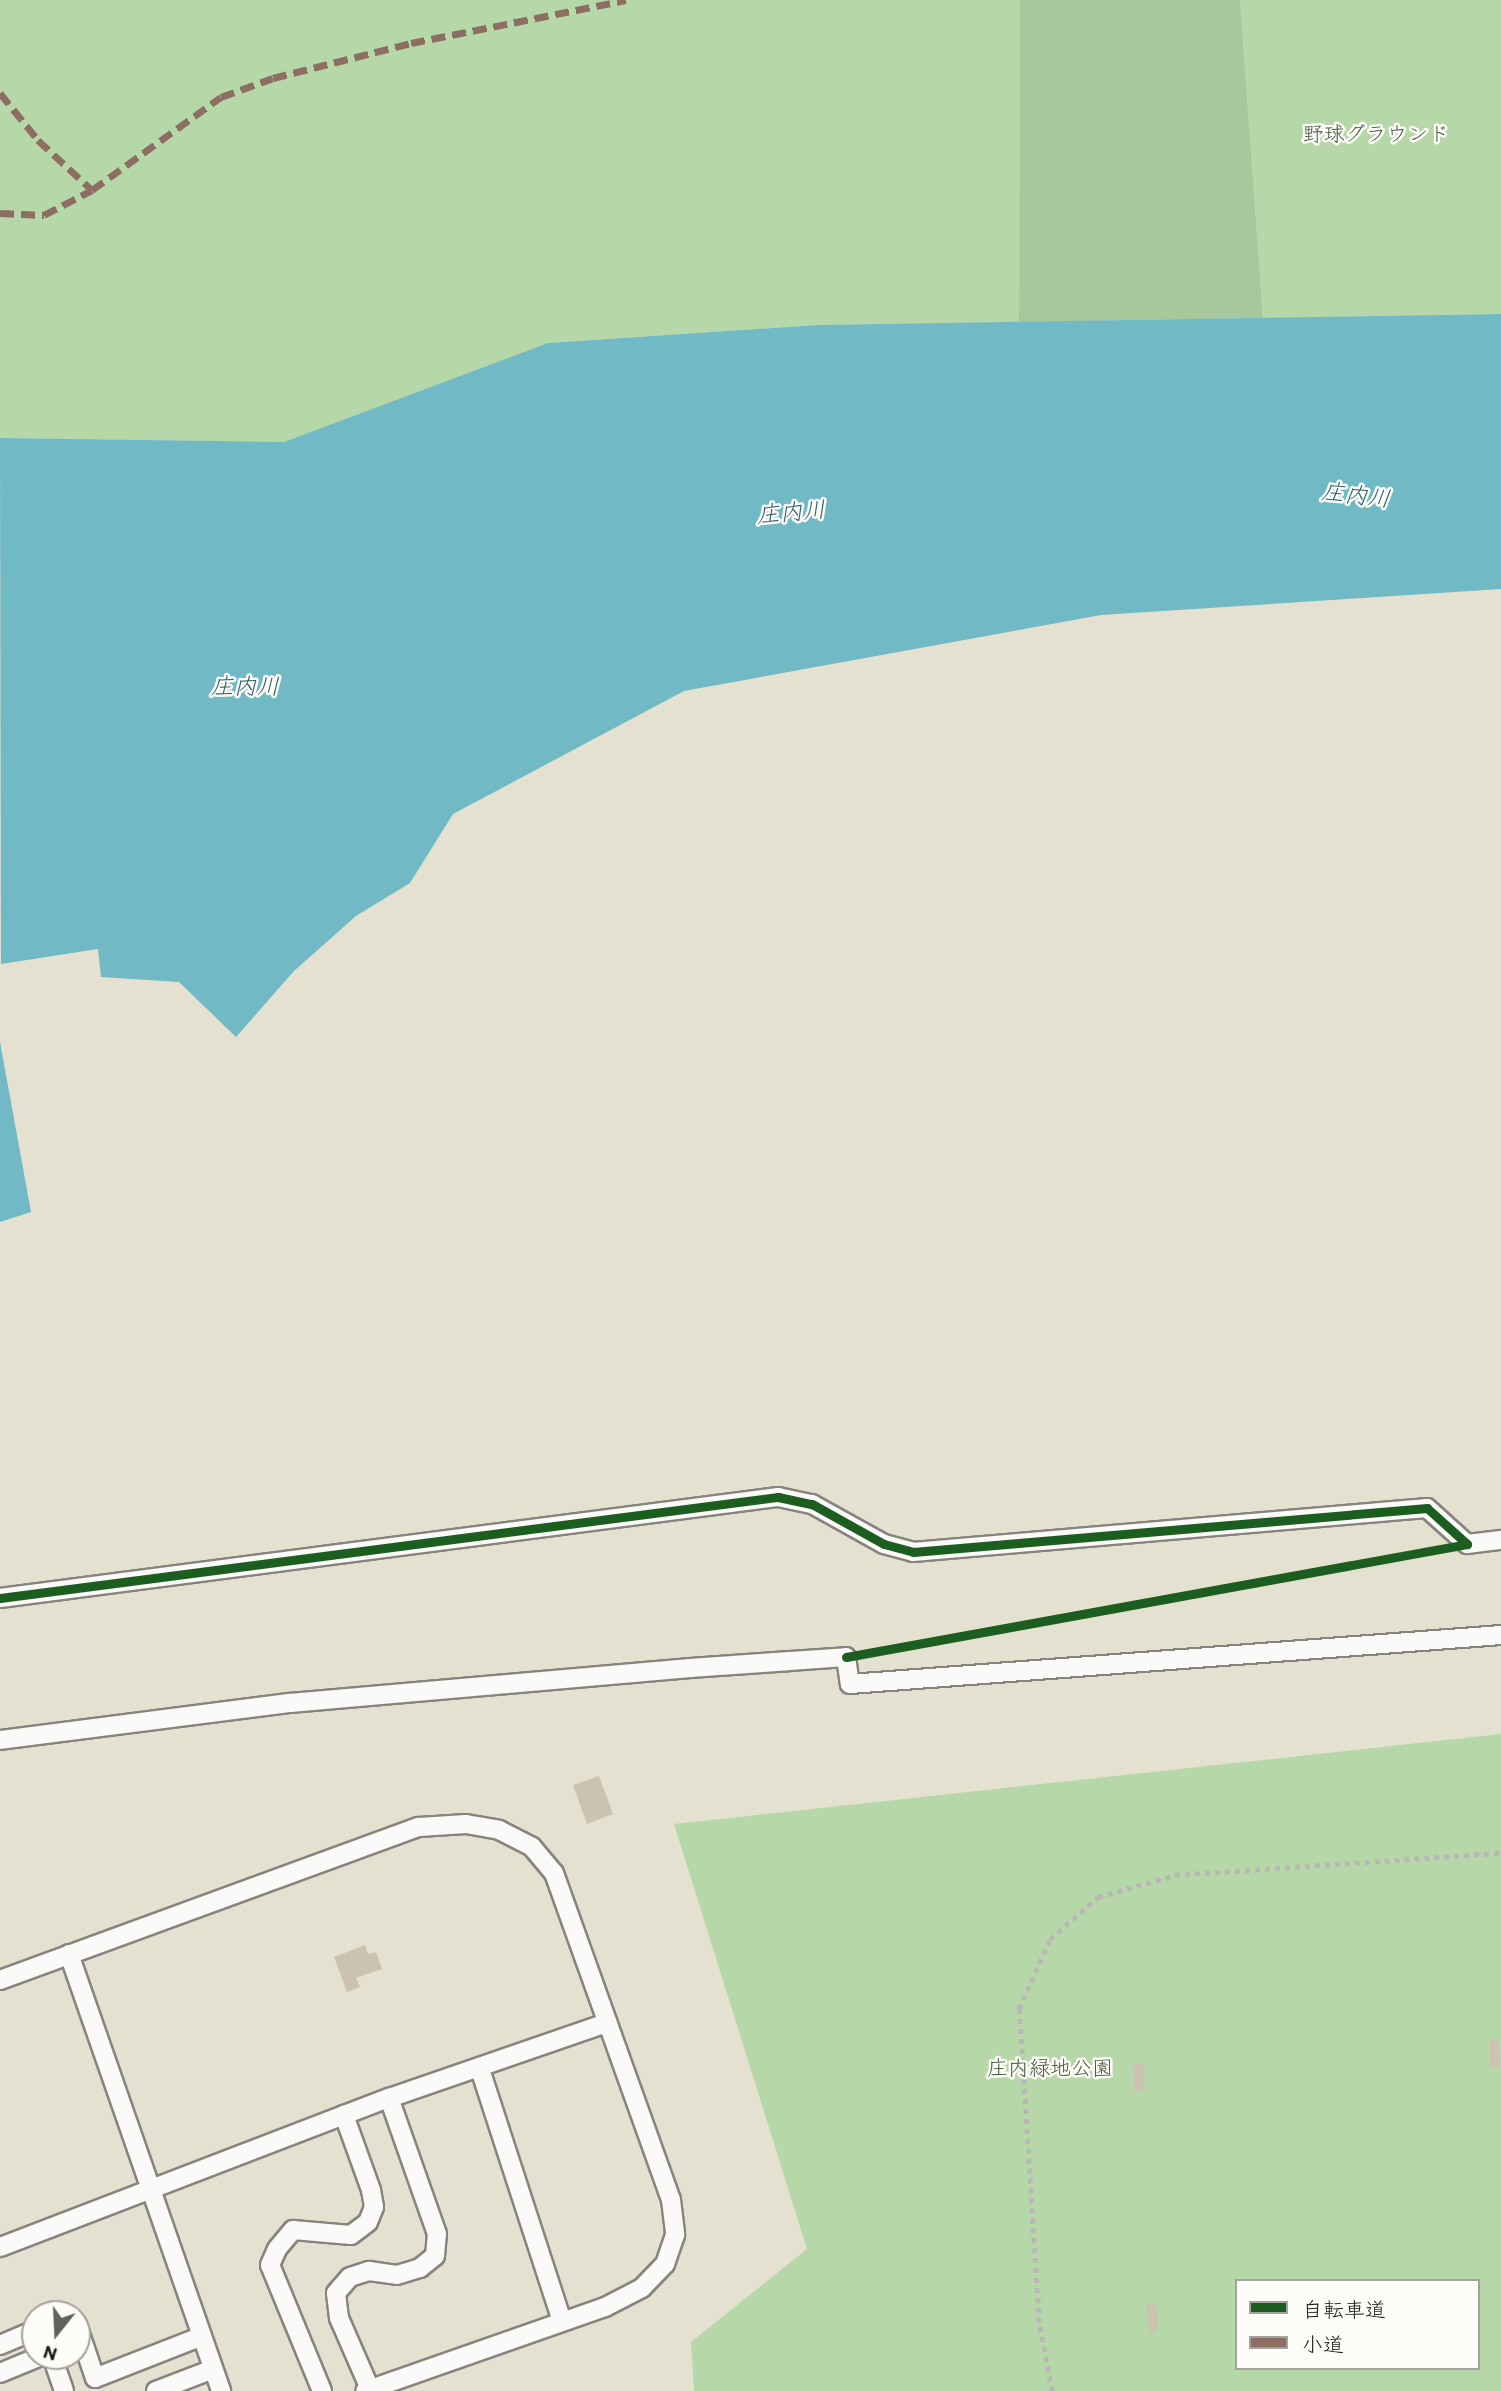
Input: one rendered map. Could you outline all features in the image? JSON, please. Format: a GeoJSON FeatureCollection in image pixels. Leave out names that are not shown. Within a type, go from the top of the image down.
{"type":"FeatureCollection","features":[{"type":"Feature","properties":{"kind":"lane"},"geometry":{"type":"LineString","coordinates":[[0,1598],[778,1497],[812,1504],[884,1544],[913,1552],[1427,1508],[1467,1544],[1501,1540]]}},
{"type":"Feature","properties":{"kind":"lane"},"geometry":{"type":"LineString","coordinates":[[0,1740],[290,1703],[846,1657],[850,1684],[1501,1635]]}},
{"type":"Feature","properties":{"kind":"lane"},"geometry":{"type":"LineString","coordinates":[[0,1980],[419,1826],[466,1824],[499,1830],[532,1847],[554,1873],[671,2200],[675,2235],[665,2264],[642,2288],[605,2307],[368,2390],[339,2318],[336,2293],[350,2277],[369,2271],[397,2275],[421,2268],[435,2256],[437,2234],[389,2098]]}},
{"type":"Feature","properties":{"kind":"lane"},"geometry":{"type":"LineString","coordinates":[[69,1954],[221,2391]]}},
{"type":"Feature","properties":{"kind":"lane"},"geometry":{"type":"LineString","coordinates":[[0,2247],[389,2098],[480,2069],[607,2023]]}},
{"type":"Feature","properties":{"kind":"lane"},"geometry":{"type":"LineString","coordinates":[[480,2069],[562,2322]]}},
{"type":"Feature","properties":{"kind":"lane"},"geometry":{"type":"LineString","coordinates":[[322,2391],[270,2265],[277,2249],[293,2230],[351,2235],[368,2222],[374,2207],[371,2190],[344,2115]]}},
{"type":"Feature","properties":{"kind":"lane"},"geometry":{"type":"LineString","coordinates":[[0,2344],[21,2336]]}},
{"type":"Feature","properties":{"kind":"lane"},"geometry":{"type":"LineString","coordinates":[[91,2369],[94,2378],[202,2336]]}},
{"type":"Feature","properties":{"kind":"lane"},"geometry":{"type":"LineString","coordinates":[[0,2373],[21,2364]]}},
{"type":"Feature","properties":{"kind":"lane"},"geometry":{"type":"LineString","coordinates":[[156,2391],[213,2369]]}},
{"type":"Feature","properties":{"kind":"lane"},"geometry":{"type":"LineString","coordinates":[[57,2370],[64,2391]]}},
{"type":"Feature","properties":{"kind":"path"},"geometry":{"type":"LineString","coordinates":[[1052,2391],[1039,2323],[1020,2009],[1050,1939],[1098,1897],[1175,1875],[1501,1853]]}},
{"type":"Feature","properties":{"kind":"green space"},"geometry":{"type":"Polygon","coordinates":[[[0,0],[1020,0],[1019,322],[818,325],[548,343],[284,442],[0,438],[0,0]]]}},
{"type":"Feature","properties":{"kind":"green space"},"geometry":{"type":"Polygon","coordinates":[[[1020,0],[1240,0],[1263,318],[1019,322],[1020,0]]]}},
{"type":"Feature","properties":{"kind":"green space","name":"野球グラウンド"},"geometry":{"type":"Polygon","coordinates":[[[1240,0],[1501,0],[1501,314],[1263,318],[1240,0]]]}},
{"type":"Feature","properties":{"kind":"green space","name":"庄内緑地公園"},"geometry":{"type":"Polygon","coordinates":[[[1501,1734],[1501,2391],[694,2391],[691,2342],[807,2249],[674,1824],[1501,1734]]]}},
{"type":"Feature","properties":{"kind":"water","name":"庄内川"},"geometry":{"type":"Polygon","coordinates":[[[1501,314],[1501,589],[1101,615],[684,691],[453,814],[410,883],[356,916],[294,971],[236,1037],[179,982],[101,977],[98,949],[1,964],[0,438],[284,442],[548,343],[818,325],[1501,314]]]}},
{"type":"Feature","properties":{"kind":"water"},"geometry":{"type":"Polygon","coordinates":[[[0,1042],[31,1212],[0,1222],[0,1042]]]}},
{"type":"Feature","properties":{"kind":"building"},"geometry":{"type":"Polygon","coordinates":[[[599,1776],[613,1814],[587,1824],[573,1785],[599,1776]]]}},
{"type":"Feature","properties":{"kind":"building"},"geometry":{"type":"Polygon","coordinates":[[[365,1945],[368,1954],[376,1952],[382,1969],[356,1978],[360,1987],[347,1992],[334,1957],[365,1945]]]}},
{"type":"Feature","properties":{"kind":"building"},"geometry":{"type":"Polygon","coordinates":[[[1489,2039],[1498,2039],[1500,2068],[1490,2068],[1489,2039]]]}},
{"type":"Feature","properties":{"kind":"building"},"geometry":{"type":"Polygon","coordinates":[[[1133,2063],[1143,2063],[1145,2091],[1134,2091],[1133,2063]]]}},
{"type":"Feature","properties":{"kind":"building"},"geometry":{"type":"Polygon","coordinates":[[[1156,2303],[1158,2330],[1150,2333],[1146,2305],[1156,2303]]]}},
{"type":"Feature","properties":{"kind":"marked path"},"geometry":{"type":"LineString","coordinates":[[0,213],[44,215],[92,190],[221,97],[273,78],[411,43],[626,0]]}},
{"type":"Feature","properties":{"kind":"marked path"},"geometry":{"type":"LineString","coordinates":[[0,93],[38,140],[92,190]]}},
{"type":"Feature","properties":{"kind":"cycle path"},"geometry":{"type":"LineString","coordinates":[[0,1598],[778,1497],[812,1504],[884,1544],[913,1552],[1427,1508],[1467,1544]]}},
{"type":"Feature","properties":{"kind":"cycle path"},"geometry":{"type":"LineString","coordinates":[[846,1657],[1467,1544]]}}]}
